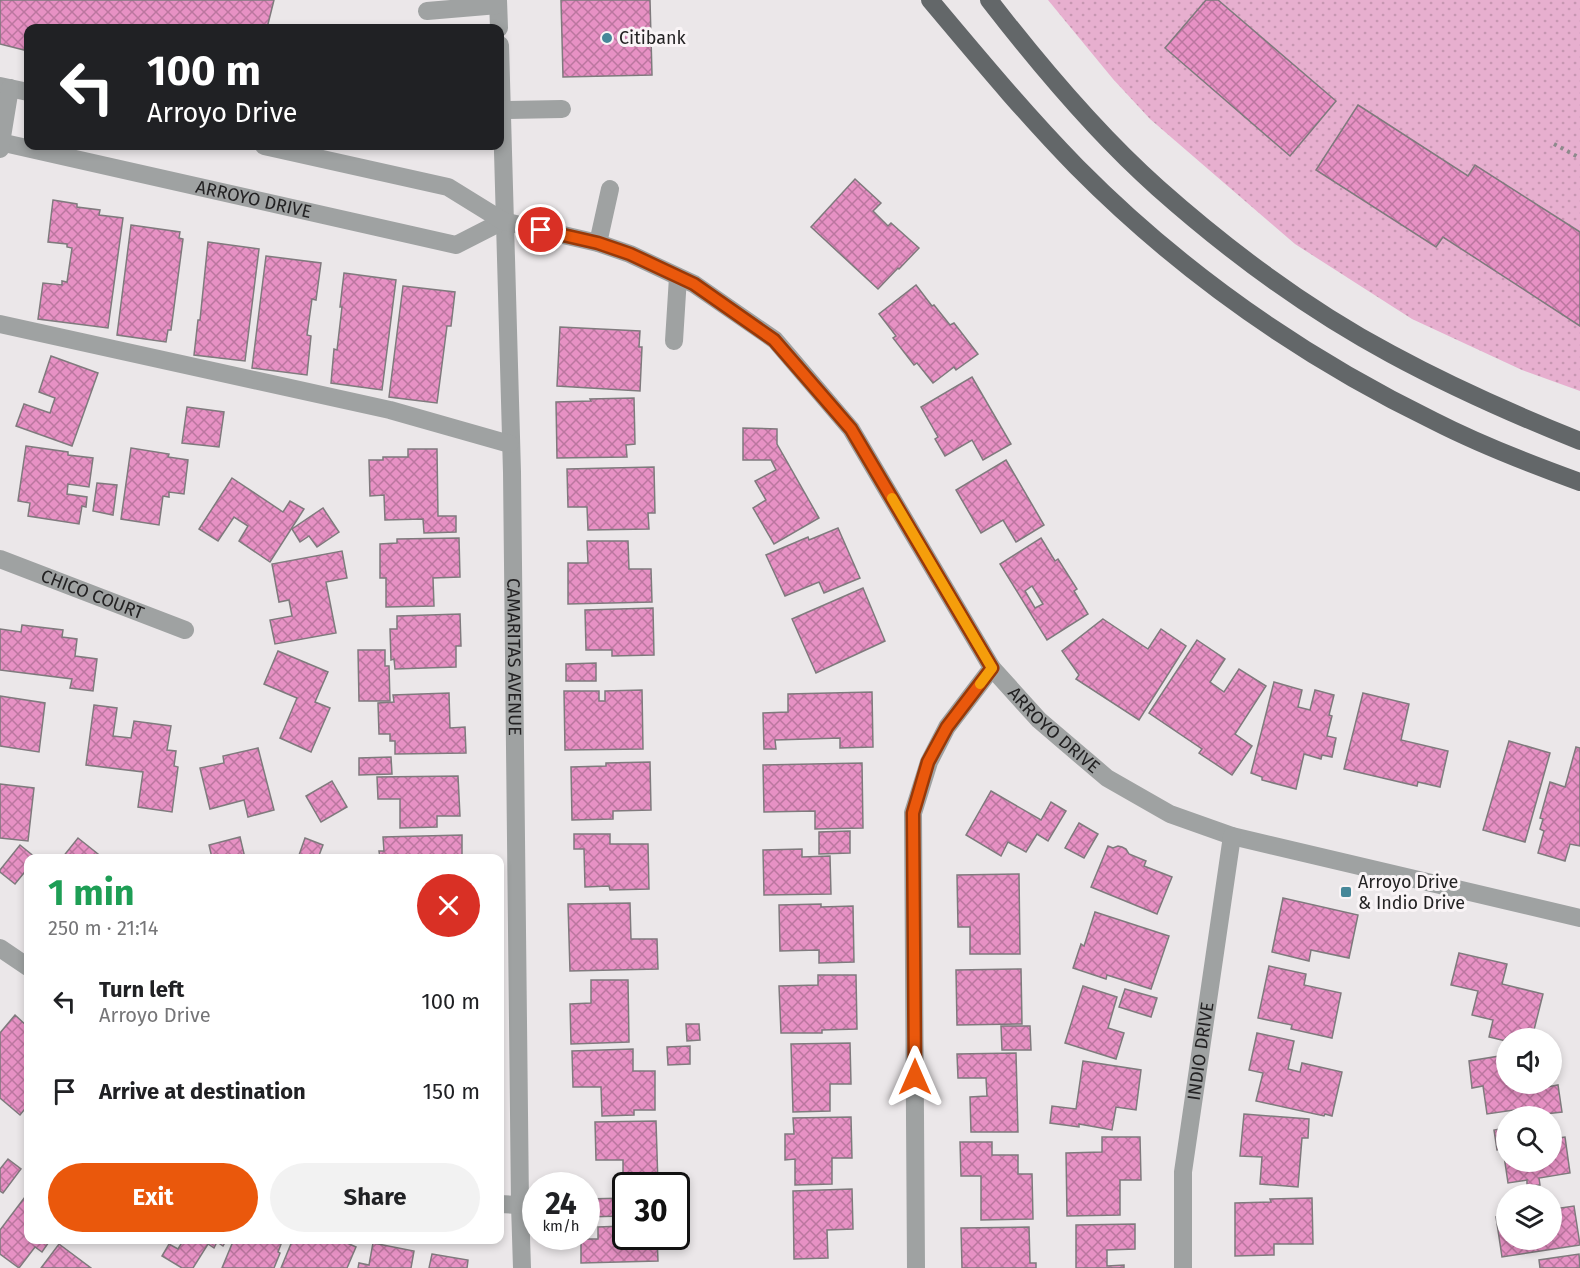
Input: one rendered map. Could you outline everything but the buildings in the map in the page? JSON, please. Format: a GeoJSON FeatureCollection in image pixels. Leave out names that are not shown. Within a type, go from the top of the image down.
{"type":"FeatureCollection","features":[{"type":"Feature","properties":{"kind":"main road"},"geometry":{"type":"LineString","coordinates":[[930,0],[1021,107],[1078,168],[1182,262],[1240,306],[1357,380],[1433,421],[1503,453],[1580,482]]}},
{"type":"Feature","properties":{"kind":"main road"},"geometry":{"type":"LineString","coordinates":[[989,0],[1014,33],[1110,142],[1158,188],[1263,272],[1326,315],[1390,353],[1527,420],[1580,441]]}},
{"type":"Feature","properties":{"kind":"street"},"geometry":{"type":"LineString","coordinates":[[427,12],[498,2],[499,24]]}},
{"type":"Feature","properties":{"kind":"street"},"geometry":{"type":"LineString","coordinates":[[0,145],[5,87],[24,91]]}},
{"type":"Feature","properties":{"kind":"street"},"geometry":{"type":"LineString","coordinates":[[504,110],[562,109]]}},
{"type":"Feature","properties":{"kind":"street","name":"ARROYO DRIVE"},"geometry":{"type":"LineString","coordinates":[[0,145],[456,245],[504,221]]}},
{"type":"Feature","properties":{"kind":"street","name":"ARROYO DRIVE"},"geometry":{"type":"LineString","coordinates":[[282,150],[448,187],[504,221],[598,243],[630,254],[694,284],[774,340],[851,429],[992,668],[1039,720],[1107,778],[1170,814],[1232,836],[1580,918]]}},
{"type":"Feature","properties":{"kind":"street","name":"CAMARITAS AVENUE"},"geometry":{"type":"LineString","coordinates":[[503,150],[510,444],[522,1268]]}},
{"type":"Feature","properties":{"kind":"street"},"geometry":{"type":"LineString","coordinates":[[598,243],[610,189]]}},
{"type":"Feature","properties":{"kind":"street"},"geometry":{"type":"LineString","coordinates":[[674,341],[678,277]]}},
{"type":"Feature","properties":{"kind":"street"},"geometry":{"type":"LineString","coordinates":[[0,324],[390,410],[510,444]]}},
{"type":"Feature","properties":{"kind":"street","name":"CHICO COURT"},"geometry":{"type":"LineString","coordinates":[[0,559],[185,630]]}},
{"type":"Feature","properties":{"kind":"street"},"geometry":{"type":"LineString","coordinates":[[916,1268],[913,813],[928,762],[947,727],[992,668]]}},
{"type":"Feature","properties":{"kind":"street","name":"INDIO DRIVE"},"geometry":{"type":"LineString","coordinates":[[1183,1268],[1184,1172],[1232,836]]}},
{"type":"Feature","properties":{"kind":"street"},"geometry":{"type":"LineString","coordinates":[[0,948],[24,964]]}},
{"type":"Feature","properties":{"kind":"street"},"geometry":{"type":"LineString","coordinates":[[504,1204],[520,1206]]}},
{"type":"Feature","properties":{"kind":"path"},"geometry":{"type":"LineString","coordinates":[[1554,144],[1580,158]]}},
{"type":"Feature","properties":{"kind":"shaded area"},"geometry":{"type":"Polygon","coordinates":[[[1048,0],[1580,0],[1580,391],[1522,370],[1412,319],[1295,244],[1150,119],[1113,79],[1048,0]]]}},
{"type":"Feature","properties":{"kind":"slow traffic"},"geometry":{"type":"LineString","coordinates":[[892,498],[992,668],[980,684]]}},
{"type":"Feature","properties":{"kind":"place","name":"Citibank"},"geometry":{"type":"Point","coordinates":[607,38]}},
{"type":"Feature","properties":{"kind":"place","name":"Arroyo Drive & Indio Drive"},"geometry":{"type":"Point","coordinates":[1346,892]}},
{"type":"Feature","properties":{"kind":"route"},"geometry":{"type":"LineString","coordinates":[[541,230],[598,243],[630,254],[694,284],[774,340],[851,429],[992,668],[947,727],[928,762],[913,813],[915,1077]]}}]}
